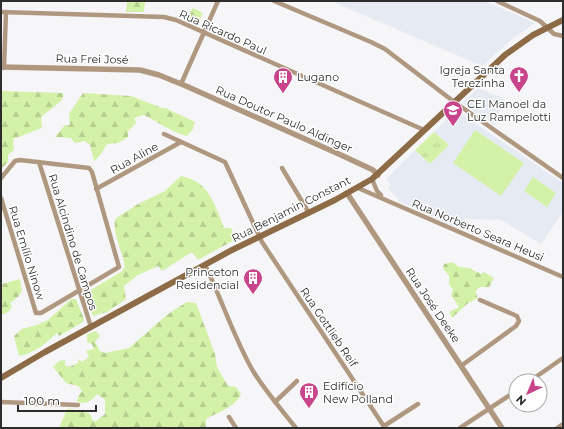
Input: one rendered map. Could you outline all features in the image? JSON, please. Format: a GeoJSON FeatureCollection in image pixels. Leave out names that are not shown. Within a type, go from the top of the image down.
{"type":"FeatureCollection","features":[{"type":"Feature","properties":{"kind":"main road","name":"Rua Benjamin Constant"},"geometry":{"type":"LineString","coordinates":[[1,378],[90,327],[259,236],[358,188],[378,174],[514,48],[563,20]]}},
{"type":"Feature","properties":{"kind":"street"},"geometry":{"type":"LineString","coordinates":[[181,84],[218,1]]}},
{"type":"Feature","properties":{"kind":"street"},"geometry":{"type":"LineString","coordinates":[[274,1],[385,49],[454,102],[563,178]]}},
{"type":"Feature","properties":{"kind":"street"},"geometry":{"type":"LineString","coordinates":[[497,1],[540,21],[549,27],[556,35],[563,36]]}},
{"type":"Feature","properties":{"kind":"street"},"geometry":{"type":"LineString","coordinates":[[3,67],[4,12]]}},
{"type":"Feature","properties":{"kind":"street","name":"Rua Ricardo Paul"},"geometry":{"type":"LineString","coordinates":[[4,12],[164,17],[204,33],[424,130]]}},
{"type":"Feature","properties":{"kind":"street","name":"Rua Frei José"},"geometry":{"type":"LineString","coordinates":[[3,67],[140,70],[159,75],[181,84]]}},
{"type":"Feature","properties":{"kind":"street","name":"Rua Doutor Paulo Aldinger"},"geometry":{"type":"LineString","coordinates":[[181,84],[341,155],[373,170],[378,174]]}},
{"type":"Feature","properties":{"kind":"street","name":"Rua Gottlieb Reif"},"geometry":{"type":"LineString","coordinates":[[164,134],[225,162],[259,236],[384,427]]}},
{"type":"Feature","properties":{"kind":"street","name":"Rua Aline"},"geometry":{"type":"LineString","coordinates":[[96,188],[181,142]]}},
{"type":"Feature","properties":{"kind":"street"},"geometry":{"type":"LineString","coordinates":[[1,178],[15,162],[20,160],[89,168],[92,172],[119,267],[79,291]]}},
{"type":"Feature","properties":{"kind":"street","name":"Rua Alcindino de Campos"},"geometry":{"type":"LineString","coordinates":[[39,162],[90,327]]}},
{"type":"Feature","properties":{"kind":"street"},"geometry":{"type":"LineString","coordinates":[[282,168],[308,213]]}},
{"type":"Feature","properties":{"kind":"street","name":"Rua Norberto Seara Heusi"},"geometry":{"type":"LineString","coordinates":[[372,179],[377,191],[386,199]]}},
{"type":"Feature","properties":{"kind":"street","name":"Rua Norberto Seara Heusi"},"geometry":{"type":"LineString","coordinates":[[358,188],[563,277]]}},
{"type":"Feature","properties":{"kind":"street","name":"Rua José Deeke"},"geometry":{"type":"LineString","coordinates":[[347,193],[502,428]]}},
{"type":"Feature","properties":{"kind":"street","name":"Rua Emílio Ninow"},"geometry":{"type":"LineString","coordinates":[[1,198],[36,313],[40,313],[79,291]]}},
{"type":"Feature","properties":{"kind":"street"},"geometry":{"type":"LineString","coordinates":[[205,265],[242,351],[274,402],[296,428]]}},
{"type":"Feature","properties":{"kind":"street"},"geometry":{"type":"LineString","coordinates":[[461,366],[516,326],[519,321],[517,316],[480,300]]}},
{"type":"Feature","properties":{"kind":"street"},"geometry":{"type":"LineString","coordinates":[[541,373],[563,358]]}},
{"type":"Feature","properties":{"kind":"street"},"geometry":{"type":"LineString","coordinates":[[274,402],[297,380]]}},
{"type":"Feature","properties":{"kind":"street"},"geometry":{"type":"LineString","coordinates":[[460,428],[508,396]]}},
{"type":"Feature","properties":{"kind":"street"},"geometry":{"type":"LineString","coordinates":[[1,402],[78,404]]}},
{"type":"Feature","properties":{"kind":"street"},"geometry":{"type":"LineString","coordinates":[[384,427],[418,404]]}},
{"type":"Feature","properties":{"kind":"street"},"geometry":{"type":"LineString","coordinates":[[229,418],[236,428]]}},
{"type":"Feature","properties":{"kind":"street"},"geometry":{"type":"LineString","coordinates":[[557,428],[563,424]]}},
{"type":"Feature","properties":{"kind":"shaded area"},"geometry":{"type":"Polygon","coordinates":[[[331,1],[485,1],[535,23],[511,40],[482,66],[331,1]]]}},
{"type":"Feature","properties":{"kind":"shaded area"},"geometry":{"type":"Polygon","coordinates":[[[478,88],[505,99],[494,125],[462,103],[478,88]]]}},
{"type":"Feature","properties":{"kind":"shaded area"},"geometry":{"type":"Polygon","coordinates":[[[456,110],[563,183],[563,212],[541,244],[501,220],[464,219],[455,227],[400,202],[388,188],[391,184],[386,179],[415,150],[430,164],[449,145],[434,132],[456,110]]]}},
{"type":"Feature","properties":{"kind":"green space"},"geometry":{"type":"Polygon","coordinates":[[[127,1],[145,1],[144,12],[126,12],[127,1]]]}},
{"type":"Feature","properties":{"kind":"green space"},"geometry":{"type":"Polygon","coordinates":[[[193,8],[203,13],[198,23],[186,18],[193,8]]]}},
{"type":"Feature","properties":{"kind":"green space"},"geometry":{"type":"Polygon","coordinates":[[[1,91],[63,93],[63,98],[56,106],[41,117],[42,128],[13,139],[14,150],[8,155],[8,162],[1,169],[1,91]]]}},
{"type":"Feature","properties":{"kind":"green space"},"geometry":{"type":"Polygon","coordinates":[[[83,93],[131,96],[165,108],[195,122],[193,129],[187,136],[144,115],[134,118],[136,123],[128,131],[128,137],[118,143],[107,144],[94,161],[90,145],[85,141],[75,143],[71,138],[55,137],[65,125],[70,125],[69,114],[83,93]]]}},
{"type":"Feature","properties":{"kind":"green space"},"geometry":{"type":"Polygon","coordinates":[[[475,130],[524,163],[501,196],[453,163],[475,130]]]}},
{"type":"Feature","properties":{"kind":"green space"},"geometry":{"type":"Polygon","coordinates":[[[434,132],[449,145],[430,164],[415,150],[434,132]]]}},
{"type":"Feature","properties":{"kind":"green space"},"geometry":{"type":"Polygon","coordinates":[[[181,176],[191,179],[205,189],[214,203],[224,228],[231,228],[236,239],[198,260],[192,252],[162,271],[158,266],[138,275],[124,286],[126,299],[107,312],[93,316],[84,294],[121,272],[125,267],[116,237],[115,219],[138,204],[165,191],[181,176]]]}},
{"type":"Feature","properties":{"kind":"green space"},"geometry":{"type":"Polygon","coordinates":[[[533,177],[556,193],[547,207],[524,191],[533,177]]]}},
{"type":"Feature","properties":{"kind":"green space"},"geometry":{"type":"Polygon","coordinates":[[[452,262],[459,267],[469,268],[481,274],[484,272],[494,278],[489,287],[478,288],[476,295],[478,298],[468,303],[452,318],[449,312],[459,307],[451,295],[453,289],[449,285],[449,276],[443,268],[444,264],[452,262]]]}},
{"type":"Feature","properties":{"kind":"green space"},"geometry":{"type":"Polygon","coordinates":[[[20,279],[22,291],[18,297],[10,303],[12,307],[8,312],[1,315],[1,281],[2,284],[20,279]]]}},
{"type":"Feature","properties":{"kind":"green space"},"geometry":{"type":"Polygon","coordinates":[[[71,299],[76,299],[84,319],[83,322],[59,336],[57,333],[35,350],[19,356],[14,336],[22,329],[48,320],[71,299]]]}},
{"type":"Feature","properties":{"kind":"green space"},"geometry":{"type":"Polygon","coordinates":[[[187,302],[196,303],[215,354],[217,367],[228,386],[236,387],[241,394],[231,406],[206,419],[206,428],[59,428],[67,409],[79,410],[90,414],[93,421],[96,421],[105,414],[105,400],[97,394],[88,402],[77,402],[82,391],[78,386],[66,383],[53,367],[59,361],[65,360],[65,365],[69,367],[78,363],[79,359],[82,362],[89,357],[86,351],[94,349],[92,344],[87,342],[87,334],[96,331],[100,336],[95,342],[100,351],[105,353],[129,348],[168,314],[187,302]]]}},
{"type":"Feature","properties":{"kind":"place","name":"Igreja Santa Terezinha"},"geometry":{"type":"Point","coordinates":[519,93]}},
{"type":"Feature","properties":{"kind":"place","name":"Lugano"},"geometry":{"type":"Point","coordinates":[283,94]}},
{"type":"Feature","properties":{"kind":"place","name":"CEI Manoel da Luz Rampelotti"},"geometry":{"type":"Point","coordinates":[453,127]}},
{"type":"Feature","properties":{"kind":"place","name":"Princeton Residencial"},"geometry":{"type":"Point","coordinates":[253,295]}},
{"type":"Feature","properties":{"kind":"place","name":"Edifício New Polland"},"geometry":{"type":"Point","coordinates":[309,409]}}]}
